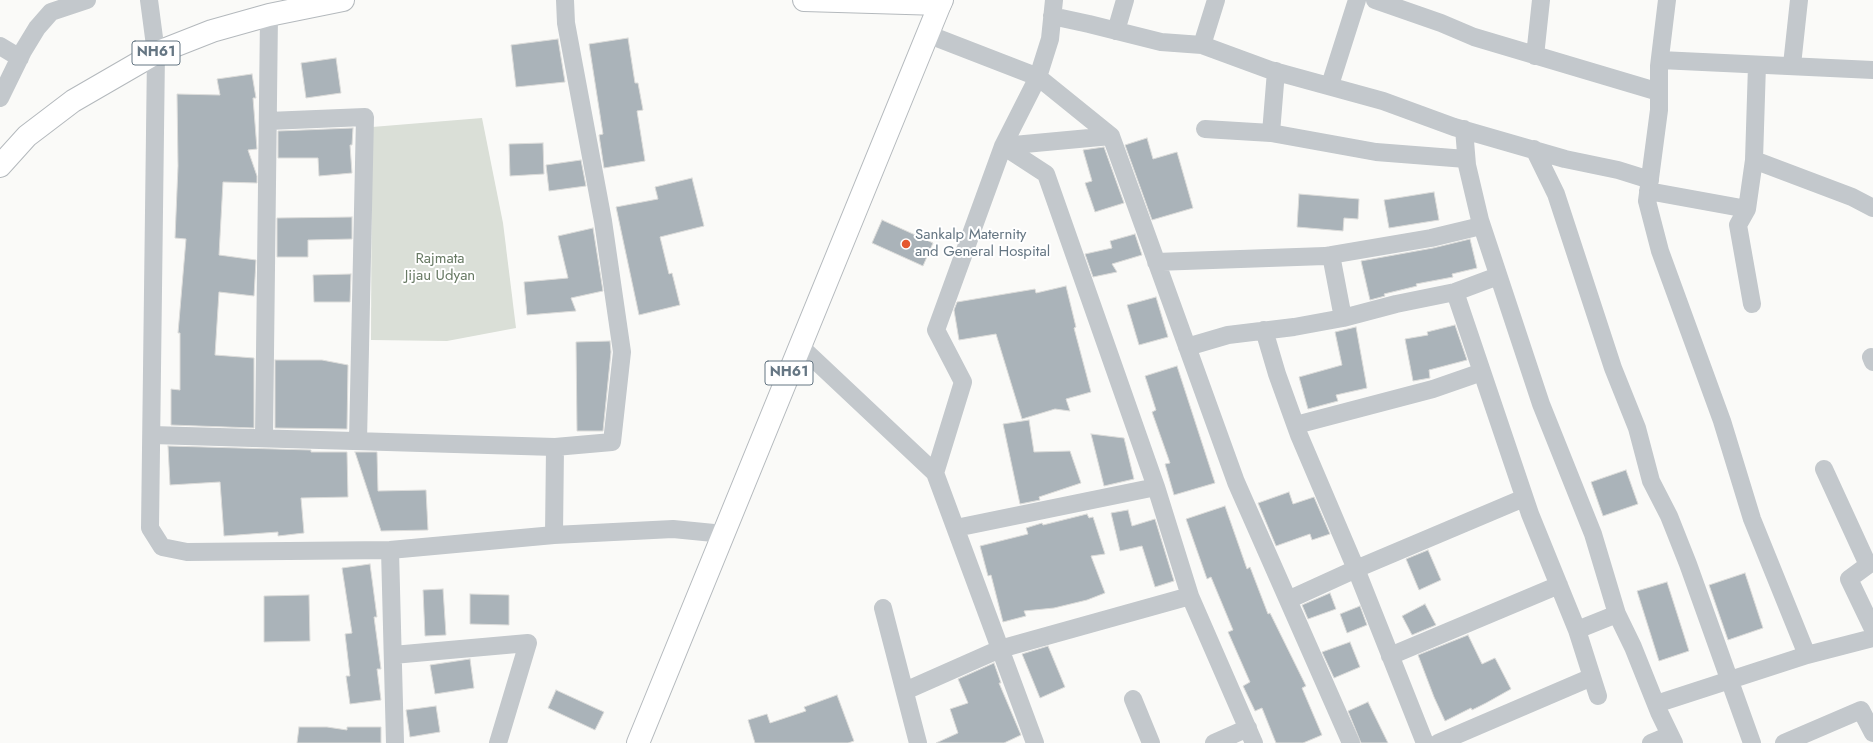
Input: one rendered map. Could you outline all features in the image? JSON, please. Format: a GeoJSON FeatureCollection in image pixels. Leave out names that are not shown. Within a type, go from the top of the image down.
{"type":"FeatureCollection","features":[{"type":"Feature","properties":{"kind":"main road","name":"NH61"},"geometry":{"type":"LineString","coordinates":[[0,166],[27,136],[73,101],[156,53],[212,32],[269,15],[343,0]]}},
{"type":"Feature","properties":{"kind":"main road","name":"NH61"},"geometry":{"type":"LineString","coordinates":[[638,743],[941,2],[804,0]]}},
{"type":"Feature","properties":{"kind":"street"},"geometry":{"type":"LineString","coordinates":[[0,98],[47,6],[87,0]]}},
{"type":"Feature","properties":{"kind":"street"},"geometry":{"type":"LineString","coordinates":[[149,0],[156,53],[150,528],[162,547],[187,552],[390,550],[554,535],[673,529],[724,534]]}},
{"type":"Feature","properties":{"kind":"street"},"geometry":{"type":"LineString","coordinates":[[152,435],[555,447],[612,442],[622,352],[603,221],[566,23],[565,0]]}},
{"type":"Feature","properties":{"kind":"street"},"geometry":{"type":"LineString","coordinates":[[1116,30],[1125,0]]}},
{"type":"Feature","properties":{"kind":"street"},"geometry":{"type":"LineString","coordinates":[[1202,45],[1216,0]]}},
{"type":"Feature","properties":{"kind":"street"},"geometry":{"type":"LineString","coordinates":[[1330,85],[1357,0]]}},
{"type":"Feature","properties":{"kind":"street"},"geometry":{"type":"LineString","coordinates":[[1375,0],[1474,36],[1535,56],[1570,64],[1659,92]]}},
{"type":"Feature","properties":{"kind":"street"},"geometry":{"type":"LineString","coordinates":[[1535,56],[1541,0]]}},
{"type":"Feature","properties":{"kind":"street"},"geometry":{"type":"LineString","coordinates":[[1667,0],[1660,60],[1659,110],[1647,201],[1660,250],[1722,421],[1752,519],[1807,655]]}},
{"type":"Feature","properties":{"kind":"street"},"geometry":{"type":"LineString","coordinates":[[1792,65],[1799,0]]}},
{"type":"Feature","properties":{"kind":"street"},"geometry":{"type":"LineString","coordinates":[[935,473],[963,382],[936,330],[1003,146],[1038,77],[1050,39],[1053,8],[1116,30],[1161,42],[1202,45],[1276,71],[1383,100],[1464,129],[1649,185],[1747,209]]}},
{"type":"Feature","properties":{"kind":"street"},"geometry":{"type":"LineString","coordinates":[[264,438],[269,15]]}},
{"type":"Feature","properties":{"kind":"street"},"geometry":{"type":"LineString","coordinates":[[927,34],[1038,77],[1111,136],[1236,482],[1351,743]]}},
{"type":"Feature","properties":{"kind":"street"},"geometry":{"type":"LineString","coordinates":[[0,46],[20,58]]}},
{"type":"Feature","properties":{"kind":"street"},"geometry":{"type":"LineString","coordinates":[[1660,60],[1873,70]]}},
{"type":"Feature","properties":{"kind":"street"},"geometry":{"type":"LineString","coordinates":[[1752,304],[1738,225],[1747,209],[1754,160],[1757,65]]}},
{"type":"Feature","properties":{"kind":"street"},"geometry":{"type":"LineString","coordinates":[[1271,133],[1276,71]]}},
{"type":"Feature","properties":{"kind":"street"},"geometry":{"type":"LineString","coordinates":[[268,121],[365,117],[358,441]]}},
{"type":"Feature","properties":{"kind":"street"},"geometry":{"type":"LineString","coordinates":[[1464,129],[1466,159],[1481,226],[1541,404],[1593,534],[1617,614],[1633,647],[1672,739],[1651,743]]}},
{"type":"Feature","properties":{"kind":"street"},"geometry":{"type":"LineString","coordinates":[[1205,130],[1271,133],[1376,152],[1466,159]]}},
{"type":"Feature","properties":{"kind":"street"},"geometry":{"type":"LineString","coordinates":[[1003,146],[1111,136]]}},
{"type":"Feature","properties":{"kind":"street"},"geometry":{"type":"LineString","coordinates":[[1003,146],[1046,174],[1156,487],[1190,596],[1251,736],[1214,743]]}},
{"type":"Feature","properties":{"kind":"street"},"geometry":{"type":"LineString","coordinates":[[1534,149],[1556,194],[1613,368],[1636,428],[1651,481],[1669,516],[1688,564],[1752,743]]}},
{"type":"Feature","properties":{"kind":"street"},"geometry":{"type":"LineString","coordinates":[[1754,160],[1852,197],[1873,208]]}},
{"type":"Feature","properties":{"kind":"street"},"geometry":{"type":"LineString","coordinates":[[1156,262],[1331,255],[1431,238],[1481,226]]}},
{"type":"Feature","properties":{"kind":"street"},"geometry":{"type":"LineString","coordinates":[[1331,255],[1343,318]]}},
{"type":"Feature","properties":{"kind":"street"},"geometry":{"type":"LineString","coordinates":[[1187,347],[1228,335],[1343,318],[1396,304],[1454,292],[1498,276]]}},
{"type":"Feature","properties":{"kind":"street"},"geometry":{"type":"LineString","coordinates":[[1454,292],[1524,498],[1577,630],[1598,696]]}},
{"type":"Feature","properties":{"kind":"street"},"geometry":{"type":"LineString","coordinates":[[1264,330],[1277,374],[1296,426],[1356,569],[1425,743]]}},
{"type":"Feature","properties":{"kind":"street"},"geometry":{"type":"LineString","coordinates":[[800,346],[935,473],[1035,743]]}},
{"type":"Feature","properties":{"kind":"street"},"geometry":{"type":"LineString","coordinates":[[1296,426],[1433,389],[1482,372]]}},
{"type":"Feature","properties":{"kind":"street"},"geometry":{"type":"LineString","coordinates":[[554,535],[555,447]]}},
{"type":"Feature","properties":{"kind":"street"},"geometry":{"type":"LineString","coordinates":[[1824,469],[1870,564],[1849,578],[1873,629]]}},
{"type":"Feature","properties":{"kind":"street"},"geometry":{"type":"LineString","coordinates":[[956,528],[1156,487]]}},
{"type":"Feature","properties":{"kind":"street"},"geometry":{"type":"LineString","coordinates":[[1288,600],[1356,569],[1524,498]]}},
{"type":"Feature","properties":{"kind":"street"},"geometry":{"type":"LineString","coordinates":[[390,550],[395,743]]}},
{"type":"Feature","properties":{"kind":"street"},"geometry":{"type":"LineString","coordinates":[[1390,656],[1559,585]]}},
{"type":"Feature","properties":{"kind":"street"},"geometry":{"type":"LineString","coordinates":[[904,691],[1000,649],[1190,596]]}},
{"type":"Feature","properties":{"kind":"street"},"geometry":{"type":"LineString","coordinates":[[883,608],[918,743]]}},
{"type":"Feature","properties":{"kind":"street"},"geometry":{"type":"LineString","coordinates":[[1577,630],[1617,614]]}},
{"type":"Feature","properties":{"kind":"street"},"geometry":{"type":"LineString","coordinates":[[1656,704],[1807,655],[1873,638]]}},
{"type":"Feature","properties":{"kind":"street"},"geometry":{"type":"LineString","coordinates":[[393,655],[528,644],[498,743]]}},
{"type":"Feature","properties":{"kind":"street"},"geometry":{"type":"LineString","coordinates":[[1438,743],[1592,678]]}},
{"type":"Feature","properties":{"kind":"street"},"geometry":{"type":"LineString","coordinates":[[1133,699],[1151,743]]}},
{"type":"Feature","properties":{"kind":"street"},"geometry":{"type":"LineString","coordinates":[[1784,743],[1861,710],[1873,733]]}},
{"type":"Feature","properties":{"kind":"green space","name":"Rajmata Jijau Udyan"},"geometry":{"type":"Polygon","coordinates":[[[482,118],[503,223],[516,328],[447,341],[371,340],[372,127],[482,118]]]}},
{"type":"Feature","properties":{"kind":"building"},"geometry":{"type":"Polygon","coordinates":[[[628,38],[635,83],[638,83],[643,110],[637,111],[645,161],[604,168],[599,135],[603,134],[589,44],[628,38]]]}},
{"type":"Feature","properties":{"kind":"building"},"geometry":{"type":"Polygon","coordinates":[[[558,39],[565,82],[516,87],[511,45],[558,39]]]}},
{"type":"Feature","properties":{"kind":"building"},"geometry":{"type":"Polygon","coordinates":[[[336,58],[341,93],[306,98],[301,63],[336,58]]]}},
{"type":"Feature","properties":{"kind":"building"},"geometry":{"type":"Polygon","coordinates":[[[252,74],[256,98],[253,98],[257,149],[248,150],[257,176],[257,183],[223,182],[219,255],[256,260],[254,296],[219,292],[215,355],[254,358],[254,428],[171,425],[171,389],[180,390],[180,333],[178,333],[186,239],[175,238],[178,166],[177,94],[220,95],[217,79],[252,74]]]}},
{"type":"Feature","properties":{"kind":"building"},"geometry":{"type":"Polygon","coordinates":[[[353,128],[352,145],[350,145],[352,173],[319,176],[318,158],[278,158],[278,131],[353,128]]]}},
{"type":"Feature","properties":{"kind":"building"},"geometry":{"type":"Polygon","coordinates":[[[1147,138],[1153,159],[1177,152],[1193,208],[1152,220],[1125,145],[1147,138]]]}},
{"type":"Feature","properties":{"kind":"building"},"geometry":{"type":"Polygon","coordinates":[[[543,143],[544,174],[510,176],[509,144],[543,143]]]}},
{"type":"Feature","properties":{"kind":"building"},"geometry":{"type":"Polygon","coordinates":[[[1104,147],[1124,203],[1095,212],[1085,183],[1092,181],[1083,150],[1104,147]]]}},
{"type":"Feature","properties":{"kind":"building"},"geometry":{"type":"Polygon","coordinates":[[[581,160],[586,186],[549,191],[546,165],[581,160]]]}},
{"type":"Feature","properties":{"kind":"building"},"geometry":{"type":"Polygon","coordinates":[[[692,178],[704,226],[660,237],[669,274],[672,273],[680,305],[639,315],[616,207],[658,199],[655,187],[692,178]]]}},
{"type":"Feature","properties":{"kind":"building"},"geometry":{"type":"Polygon","coordinates":[[[1434,192],[1439,220],[1389,228],[1384,200],[1434,192]]]}},
{"type":"Feature","properties":{"kind":"building"},"geometry":{"type":"Polygon","coordinates":[[[1299,194],[1359,199],[1358,219],[1344,218],[1343,231],[1297,227],[1299,194]]]}},
{"type":"Feature","properties":{"kind":"building"},"geometry":{"type":"Polygon","coordinates":[[[352,217],[352,239],[308,240],[308,257],[277,257],[277,218],[352,217]]]}},
{"type":"Feature","properties":{"kind":"building"},"geometry":{"type":"Polygon","coordinates":[[[882,220],[933,243],[923,266],[872,243],[882,220]]]}},
{"type":"Feature","properties":{"kind":"building"},"geometry":{"type":"Polygon","coordinates":[[[593,228],[603,291],[571,298],[576,311],[527,315],[524,282],[568,278],[558,236],[593,228]]]}},
{"type":"Feature","properties":{"kind":"building"},"geometry":{"type":"Polygon","coordinates":[[[1135,234],[1142,255],[1112,264],[1117,272],[1093,277],[1085,254],[1112,248],[1110,241],[1135,234]]]}},
{"type":"Feature","properties":{"kind":"building"},"geometry":{"type":"Polygon","coordinates":[[[1470,239],[1477,268],[1452,274],[1453,277],[1416,284],[1417,286],[1384,294],[1385,296],[1370,300],[1361,261],[1433,248],[1470,239]]]}},
{"type":"Feature","properties":{"kind":"building"},"geometry":{"type":"Polygon","coordinates":[[[351,274],[350,302],[314,302],[313,275],[351,274]]]}},
{"type":"Feature","properties":{"kind":"building"},"geometry":{"type":"Polygon","coordinates":[[[1066,286],[1076,327],[1074,328],[1091,392],[1066,399],[1070,411],[1055,409],[1022,419],[996,334],[959,340],[954,310],[957,302],[1035,289],[1036,293],[1066,286]]]}},
{"type":"Feature","properties":{"kind":"building"},"geometry":{"type":"Polygon","coordinates":[[[1156,297],[1168,337],[1139,345],[1127,305],[1156,297]]]}},
{"type":"Feature","properties":{"kind":"building"},"geometry":{"type":"Polygon","coordinates":[[[1455,325],[1467,360],[1429,370],[1430,378],[1413,381],[1405,339],[1428,335],[1427,332],[1455,325]]]}},
{"type":"Feature","properties":{"kind":"building"},"geometry":{"type":"Polygon","coordinates":[[[1356,327],[1367,388],[1336,395],[1338,401],[1308,409],[1299,377],[1342,365],[1335,332],[1356,327]]]}},
{"type":"Feature","properties":{"kind":"building"},"geometry":{"type":"Polygon","coordinates":[[[610,341],[611,352],[603,431],[577,431],[576,342],[610,341]]]}},
{"type":"Feature","properties":{"kind":"building"},"geometry":{"type":"Polygon","coordinates":[[[275,360],[322,360],[348,365],[347,429],[275,428],[275,360]]]}},
{"type":"Feature","properties":{"kind":"building"},"geometry":{"type":"Polygon","coordinates":[[[1177,366],[1215,483],[1174,495],[1165,464],[1170,463],[1152,412],[1156,410],[1145,376],[1177,366]]]}},
{"type":"Feature","properties":{"kind":"building"},"geometry":{"type":"Polygon","coordinates":[[[1029,420],[1034,452],[1070,451],[1081,483],[1039,497],[1040,500],[1020,504],[1003,424],[1029,420]]]}},
{"type":"Feature","properties":{"kind":"building"},"geometry":{"type":"Polygon","coordinates":[[[1091,434],[1124,438],[1134,479],[1104,486],[1091,434]]]}},
{"type":"Feature","properties":{"kind":"building"},"geometry":{"type":"Polygon","coordinates":[[[168,446],[311,450],[311,452],[347,452],[348,497],[301,498],[304,533],[278,536],[278,532],[224,536],[220,482],[170,485],[168,446]]]}},
{"type":"Feature","properties":{"kind":"building"},"geometry":{"type":"Polygon","coordinates":[[[355,452],[377,452],[378,491],[426,490],[428,530],[381,531],[355,452]]]}},
{"type":"Feature","properties":{"kind":"building"},"geometry":{"type":"Polygon","coordinates":[[[1626,470],[1638,504],[1603,516],[1591,482],[1626,470]]]}},
{"type":"Feature","properties":{"kind":"building"},"geometry":{"type":"Polygon","coordinates":[[[1289,492],[1293,504],[1314,497],[1330,534],[1312,540],[1310,534],[1276,546],[1258,503],[1289,492]]]}},
{"type":"Feature","properties":{"kind":"building"},"geometry":{"type":"Polygon","coordinates":[[[1225,506],[1247,569],[1250,567],[1268,614],[1270,613],[1306,686],[1302,688],[1322,735],[1303,743],[1276,743],[1262,708],[1255,711],[1243,686],[1250,682],[1228,632],[1233,630],[1211,577],[1207,579],[1186,519],[1225,506]]]}},
{"type":"Feature","properties":{"kind":"building"},"geometry":{"type":"Polygon","coordinates":[[[1128,510],[1132,526],[1155,519],[1174,581],[1155,587],[1142,546],[1120,551],[1111,513],[1128,510]]]}},
{"type":"Feature","properties":{"kind":"building"},"geometry":{"type":"Polygon","coordinates":[[[1087,514],[1089,518],[1093,517],[1105,554],[1091,556],[1105,593],[1087,600],[1054,608],[1024,611],[1026,616],[1003,622],[991,575],[988,576],[980,546],[1028,534],[1026,528],[1042,523],[1043,525],[1087,514]]]}},
{"type":"Feature","properties":{"kind":"building"},"geometry":{"type":"Polygon","coordinates":[[[1428,550],[1441,580],[1419,590],[1406,559],[1428,550]]]}},
{"type":"Feature","properties":{"kind":"building"},"geometry":{"type":"Polygon","coordinates":[[[370,564],[377,617],[374,617],[381,669],[377,669],[381,700],[350,704],[346,676],[350,676],[345,634],[352,633],[342,568],[370,564]]]}},
{"type":"Feature","properties":{"kind":"building"},"geometry":{"type":"Polygon","coordinates":[[[1745,573],[1763,628],[1728,640],[1709,585],[1745,573]]]}},
{"type":"Feature","properties":{"kind":"building"},"geometry":{"type":"Polygon","coordinates":[[[1667,582],[1689,651],[1659,661],[1637,591],[1667,582]]]}},
{"type":"Feature","properties":{"kind":"building"},"geometry":{"type":"Polygon","coordinates":[[[443,589],[446,635],[425,636],[423,590],[443,589]]]}},
{"type":"Feature","properties":{"kind":"building"},"geometry":{"type":"Polygon","coordinates":[[[1330,593],[1336,609],[1308,619],[1302,605],[1330,593]]]}},
{"type":"Feature","properties":{"kind":"building"},"geometry":{"type":"Polygon","coordinates":[[[470,594],[509,595],[509,625],[470,624],[470,594]]]}},
{"type":"Feature","properties":{"kind":"building"},"geometry":{"type":"Polygon","coordinates":[[[309,595],[310,641],[264,642],[264,596],[309,595]]]}},
{"type":"Feature","properties":{"kind":"building"},"geometry":{"type":"Polygon","coordinates":[[[1425,604],[1436,625],[1412,635],[1402,616],[1425,604]]]}},
{"type":"Feature","properties":{"kind":"building"},"geometry":{"type":"Polygon","coordinates":[[[1360,606],[1367,625],[1347,633],[1340,614],[1360,606]]]}},
{"type":"Feature","properties":{"kind":"building"},"geometry":{"type":"Polygon","coordinates":[[[1468,635],[1482,664],[1495,658],[1511,689],[1472,710],[1471,708],[1445,721],[1418,655],[1468,635]]]}},
{"type":"Feature","properties":{"kind":"building"},"geometry":{"type":"Polygon","coordinates":[[[1350,642],[1360,667],[1334,678],[1322,652],[1350,642]]]}},
{"type":"Feature","properties":{"kind":"building"},"geometry":{"type":"Polygon","coordinates":[[[1048,646],[1065,687],[1040,698],[1022,654],[1048,646]]]}},
{"type":"Feature","properties":{"kind":"building"},"geometry":{"type":"Polygon","coordinates":[[[470,659],[474,688],[435,694],[430,665],[470,659]]]}},
{"type":"Feature","properties":{"kind":"building"},"geometry":{"type":"Polygon","coordinates":[[[994,663],[1001,683],[999,683],[1021,735],[1004,743],[936,743],[958,733],[950,709],[968,703],[958,679],[994,663]]]}},
{"type":"Feature","properties":{"kind":"building"},"geometry":{"type":"Polygon","coordinates":[[[556,690],[604,712],[595,730],[548,708],[556,690]]]}},
{"type":"Feature","properties":{"kind":"building"},"geometry":{"type":"Polygon","coordinates":[[[837,695],[854,741],[848,743],[755,743],[748,720],[767,714],[770,723],[806,711],[804,707],[837,695]]]}},
{"type":"Feature","properties":{"kind":"building"},"geometry":{"type":"Polygon","coordinates":[[[1368,702],[1388,743],[1361,743],[1348,711],[1368,702]]]}},
{"type":"Feature","properties":{"kind":"building"},"geometry":{"type":"Polygon","coordinates":[[[436,706],[440,732],[410,737],[406,710],[436,706]]]}},
{"type":"Feature","properties":{"kind":"building"},"geometry":{"type":"Polygon","coordinates":[[[299,727],[327,727],[347,730],[347,727],[381,727],[381,743],[297,743],[299,727]]]}},
{"type":"Feature","properties":{"kind":"place","name":"Sankalp Maternity and General Hospital"},"geometry":{"type":"Point","coordinates":[906,244]}}]}
